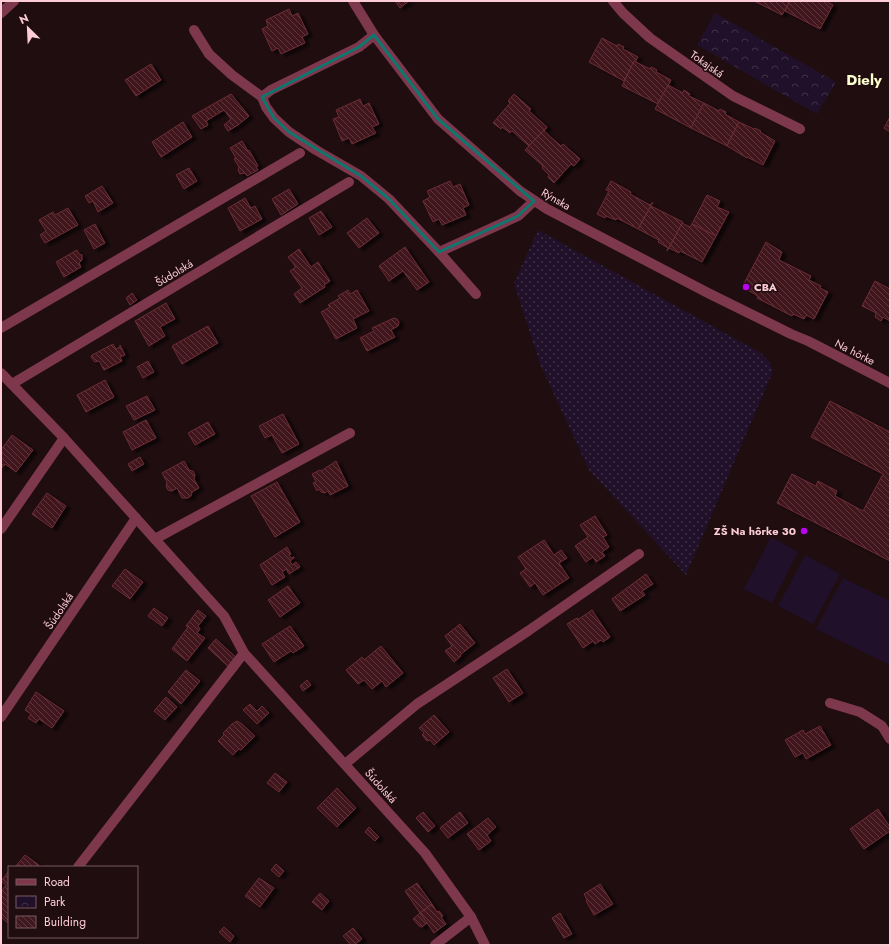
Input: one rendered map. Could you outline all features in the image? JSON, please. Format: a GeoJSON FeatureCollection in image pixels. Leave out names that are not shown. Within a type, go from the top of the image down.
{"type":"FeatureCollection","features":[{"type":"Feature","properties":{"kind":"street"},"geometry":{"type":"LineString","coordinates":[[1,13],[14,1]]}},
{"type":"Feature","properties":{"kind":"street","name":"Rýnska"},"geometry":{"type":"LineString","coordinates":[[353,1],[374,35],[438,119],[520,191],[547,209],[708,293],[808,341]]}},
{"type":"Feature","properties":{"kind":"street","name":"Tokajská"},"geometry":{"type":"LineString","coordinates":[[613,1],[623,13],[650,38],[733,96],[800,129]]}},
{"type":"Feature","properties":{"kind":"street"},"geometry":{"type":"LineString","coordinates":[[194,30],[209,54],[232,75],[262,97],[266,107],[274,118],[289,132],[316,150],[361,176],[388,199],[439,252],[476,294]]}},
{"type":"Feature","properties":{"kind":"street"},"geometry":{"type":"LineString","coordinates":[[262,97],[270,90],[359,47],[374,35]]}},
{"type":"Feature","properties":{"kind":"street"},"geometry":{"type":"LineString","coordinates":[[1,328],[300,153]]}},
{"type":"Feature","properties":{"kind":"street","name":"Šúdolská"},"geometry":{"type":"LineString","coordinates":[[12,384],[349,182]]}},
{"type":"Feature","properties":{"kind":"street"},"geometry":{"type":"LineString","coordinates":[[439,252],[518,216],[534,201]]}},
{"type":"Feature","properties":{"kind":"street","name":"Na hôrke"},"geometry":{"type":"LineString","coordinates":[[808,341],[890,383]]}},
{"type":"Feature","properties":{"kind":"street","name":"Šúdolská"},"geometry":{"type":"LineString","coordinates":[[1,373],[64,438],[224,616],[244,652],[425,854],[471,917],[485,945]]}},
{"type":"Feature","properties":{"kind":"street"},"geometry":{"type":"LineString","coordinates":[[155,539],[350,433]]}},
{"type":"Feature","properties":{"kind":"street"},"geometry":{"type":"LineString","coordinates":[[1,529],[64,438]]}},
{"type":"Feature","properties":{"kind":"street","name":"Šúdolská"},"geometry":{"type":"LineString","coordinates":[[1,717],[136,518]]}},
{"type":"Feature","properties":{"kind":"street"},"geometry":{"type":"LineString","coordinates":[[345,764],[417,704],[528,631],[639,554]]}},
{"type":"Feature","properties":{"kind":"street"},"geometry":{"type":"LineString","coordinates":[[79,866],[244,652]]}},
{"type":"Feature","properties":{"kind":"street"},"geometry":{"type":"LineString","coordinates":[[830,703],[860,712],[882,726],[890,739]]}},
{"type":"Feature","properties":{"kind":"street"},"geometry":{"type":"LineString","coordinates":[[435,945],[471,917]]}},
{"type":"Feature","properties":{"kind":"highlighted area"},"geometry":{"type":"Polygon","coordinates":[[[374,35],[438,119],[534,201],[518,216],[439,252],[389,199],[361,176],[289,132],[274,118],[262,97],[359,47],[374,35]]]}},
{"type":"Feature","properties":{"kind":"green space"},"geometry":{"type":"Polygon","coordinates":[[[715,13],[836,82],[817,114],[697,45],[715,13]]]}},
{"type":"Feature","properties":{"kind":"green space"},"geometry":{"type":"Polygon","coordinates":[[[538,230],[761,353],[770,363],[773,371],[686,575],[589,470],[540,364],[514,283],[538,230]]]}},
{"type":"Feature","properties":{"kind":"green space"},"geometry":{"type":"Polygon","coordinates":[[[771,537],[798,552],[772,603],[744,589],[771,537]]]}},
{"type":"Feature","properties":{"kind":"green space"},"geometry":{"type":"Polygon","coordinates":[[[805,555],[840,574],[813,624],[778,606],[805,555]]]}},
{"type":"Feature","properties":{"kind":"green space"},"geometry":{"type":"Polygon","coordinates":[[[843,578],[890,601],[890,665],[816,629],[843,578]]]}},
{"type":"Feature","properties":{"kind":"building"},"geometry":{"type":"Polygon","coordinates":[[[395,1],[409,1],[400,8],[395,1]]]}},
{"type":"Feature","properties":{"kind":"building"},"geometry":{"type":"Polygon","coordinates":[[[754,1],[790,1],[782,15],[754,1]]]}},
{"type":"Feature","properties":{"kind":"building"},"geometry":{"type":"Polygon","coordinates":[[[790,1],[826,1],[833,5],[820,29],[785,11],[790,1]]]}},
{"type":"Feature","properties":{"kind":"building"},"geometry":{"type":"Polygon","coordinates":[[[289,9],[292,16],[298,13],[308,34],[302,37],[305,43],[281,54],[278,48],[272,51],[262,29],[268,26],[266,20],[289,9]]]}},
{"type":"Feature","properties":{"kind":"building"},"geometry":{"type":"Polygon","coordinates":[[[602,38],[617,46],[618,44],[624,47],[623,49],[638,57],[624,81],[589,62],[602,38]]]}},
{"type":"Feature","properties":{"kind":"building"},"geometry":{"type":"Polygon","coordinates":[[[634,61],[650,69],[651,67],[657,70],[656,72],[671,80],[658,104],[622,86],[634,61]]]}},
{"type":"Feature","properties":{"kind":"building"},"geometry":{"type":"Polygon","coordinates":[[[151,64],[161,80],[136,96],[125,80],[151,64]]]}},
{"type":"Feature","properties":{"kind":"building"},"geometry":{"type":"Polygon","coordinates":[[[668,85],[683,93],[684,90],[690,94],[689,96],[704,103],[691,128],[655,109],[668,85]]]}},
{"type":"Feature","properties":{"kind":"building"},"geometry":{"type":"Polygon","coordinates":[[[231,94],[249,116],[228,131],[224,125],[231,119],[224,110],[206,121],[208,125],[201,129],[192,116],[231,94]]]}},
{"type":"Feature","properties":{"kind":"building"},"geometry":{"type":"Polygon","coordinates":[[[514,94],[531,109],[529,111],[547,127],[529,146],[512,131],[510,133],[493,123],[510,103],[508,101],[514,94]]]}},
{"type":"Feature","properties":{"kind":"building"},"geometry":{"type":"Polygon","coordinates":[[[360,99],[363,106],[369,103],[379,124],[372,127],[376,133],[352,144],[349,138],[342,141],[333,119],[339,117],[336,110],[360,99]]]}},
{"type":"Feature","properties":{"kind":"building"},"geometry":{"type":"Polygon","coordinates":[[[704,103],[719,111],[720,109],[726,112],[725,114],[739,122],[727,146],[691,128],[704,103]]]}},
{"type":"Feature","properties":{"kind":"building"},"geometry":{"type":"Polygon","coordinates":[[[890,117],[890,132],[884,128],[890,117]]]}},
{"type":"Feature","properties":{"kind":"building"},"geometry":{"type":"Polygon","coordinates":[[[183,122],[192,137],[161,157],[152,142],[183,122]]]}},
{"type":"Feature","properties":{"kind":"building"},"geometry":{"type":"Polygon","coordinates":[[[739,122],[761,131],[760,132],[775,141],[763,165],[747,158],[727,146],[739,122]]]}},
{"type":"Feature","properties":{"kind":"building"},"geometry":{"type":"Polygon","coordinates":[[[547,127],[544,131],[561,146],[563,144],[580,159],[574,166],[571,164],[554,183],[542,168],[543,166],[525,150],[547,127]]]}},
{"type":"Feature","properties":{"kind":"building"},"geometry":{"type":"Polygon","coordinates":[[[242,141],[258,166],[256,167],[258,170],[247,176],[245,173],[240,174],[238,170],[239,167],[234,159],[236,158],[230,148],[242,141]]]}},
{"type":"Feature","properties":{"kind":"building"},"geometry":{"type":"Polygon","coordinates":[[[189,168],[197,181],[184,189],[176,175],[189,168]]]}},
{"type":"Feature","properties":{"kind":"building"},"geometry":{"type":"Polygon","coordinates":[[[450,181],[453,187],[460,184],[469,205],[463,208],[466,215],[442,225],[439,219],[433,222],[423,201],[430,197],[427,191],[450,181]]]}},
{"type":"Feature","properties":{"kind":"building"},"geometry":{"type":"Polygon","coordinates":[[[611,181],[650,205],[653,202],[638,229],[617,218],[616,220],[606,216],[605,218],[597,214],[609,191],[606,190],[611,181]]]}},
{"type":"Feature","properties":{"kind":"building"},"geometry":{"type":"Polygon","coordinates":[[[102,186],[113,203],[98,212],[93,201],[89,203],[85,196],[102,186]]]}},
{"type":"Feature","properties":{"kind":"building"},"geometry":{"type":"Polygon","coordinates":[[[289,189],[298,204],[281,215],[272,199],[289,189]]]}},
{"type":"Feature","properties":{"kind":"building"},"geometry":{"type":"Polygon","coordinates":[[[707,195],[720,201],[717,207],[729,212],[716,236],[692,224],[707,195]]]}},
{"type":"Feature","properties":{"kind":"building"},"geometry":{"type":"Polygon","coordinates":[[[245,198],[251,208],[255,206],[262,219],[240,231],[228,208],[245,198]]]}},
{"type":"Feature","properties":{"kind":"building"},"geometry":{"type":"Polygon","coordinates":[[[651,206],[683,222],[667,251],[668,248],[658,242],[659,240],[638,229],[651,206]]]}},
{"type":"Feature","properties":{"kind":"building"},"geometry":{"type":"Polygon","coordinates":[[[68,208],[78,225],[45,243],[40,235],[46,231],[39,220],[53,212],[55,215],[68,208]]]}},
{"type":"Feature","properties":{"kind":"building"},"geometry":{"type":"Polygon","coordinates":[[[321,211],[332,227],[319,235],[309,218],[321,211]]]}},
{"type":"Feature","properties":{"kind":"building"},"geometry":{"type":"Polygon","coordinates":[[[367,218],[379,233],[359,248],[347,233],[367,218]]]}},
{"type":"Feature","properties":{"kind":"building"},"geometry":{"type":"Polygon","coordinates":[[[682,223],[690,227],[692,224],[716,236],[702,262],[680,251],[679,253],[669,248],[682,223]]]}},
{"type":"Feature","properties":{"kind":"building"},"geometry":{"type":"Polygon","coordinates":[[[95,224],[105,243],[94,249],[84,230],[95,224]]]}},
{"type":"Feature","properties":{"kind":"building"},"geometry":{"type":"Polygon","coordinates":[[[766,242],[782,252],[779,260],[811,276],[809,280],[821,286],[820,288],[828,292],[814,319],[806,315],[804,319],[793,314],[792,316],[757,298],[758,296],[742,287],[766,242]]]}},
{"type":"Feature","properties":{"kind":"building"},"geometry":{"type":"Polygon","coordinates":[[[405,247],[429,282],[417,290],[403,271],[389,281],[379,266],[405,247]]]}},
{"type":"Feature","properties":{"kind":"building"},"geometry":{"type":"Polygon","coordinates":[[[299,249],[311,267],[318,262],[330,281],[324,285],[325,287],[300,303],[294,294],[302,288],[290,271],[296,267],[288,257],[299,249]]]}},
{"type":"Feature","properties":{"kind":"building"},"geometry":{"type":"Polygon","coordinates":[[[77,250],[79,254],[82,255],[82,260],[79,263],[81,267],[64,277],[56,262],[77,250]]]}},
{"type":"Feature","properties":{"kind":"building"},"geometry":{"type":"Polygon","coordinates":[[[875,281],[890,289],[890,321],[883,317],[881,321],[875,317],[876,313],[862,306],[875,281]]]}},
{"type":"Feature","properties":{"kind":"building"},"geometry":{"type":"Polygon","coordinates":[[[348,290],[350,294],[357,290],[369,311],[353,319],[357,328],[336,339],[321,312],[330,307],[328,305],[340,298],[338,296],[348,290]]]}},
{"type":"Feature","properties":{"kind":"building"},"geometry":{"type":"Polygon","coordinates":[[[132,293],[137,300],[130,305],[126,298],[132,293]]]}},
{"type":"Feature","properties":{"kind":"building"},"geometry":{"type":"Polygon","coordinates":[[[166,303],[175,319],[160,327],[165,336],[149,346],[135,321],[166,303]]]}},
{"type":"Feature","properties":{"kind":"building"},"geometry":{"type":"Polygon","coordinates":[[[394,318],[399,322],[398,326],[391,330],[395,337],[367,351],[360,338],[374,331],[372,328],[394,318]]]}},
{"type":"Feature","properties":{"kind":"building"},"geometry":{"type":"Polygon","coordinates":[[[208,326],[218,343],[182,364],[172,346],[208,326]]]}},
{"type":"Feature","properties":{"kind":"building"},"geometry":{"type":"Polygon","coordinates":[[[113,344],[116,349],[120,347],[120,345],[125,355],[120,357],[122,361],[104,370],[99,361],[95,362],[91,357],[92,355],[113,344]]]}},
{"type":"Feature","properties":{"kind":"building"},"geometry":{"type":"Polygon","coordinates":[[[148,361],[154,372],[143,378],[137,367],[148,361]]]}},
{"type":"Feature","properties":{"kind":"building"},"geometry":{"type":"Polygon","coordinates":[[[105,380],[114,397],[86,412],[77,395],[105,380]]]}},
{"type":"Feature","properties":{"kind":"building"},"geometry":{"type":"Polygon","coordinates":[[[147,396],[155,410],[134,420],[126,406],[147,396]]]}},
{"type":"Feature","properties":{"kind":"building"},"geometry":{"type":"Polygon","coordinates":[[[830,401],[890,432],[890,561],[777,503],[792,474],[816,486],[818,481],[837,491],[835,496],[863,511],[883,474],[811,437],[830,401]]]}},
{"type":"Feature","properties":{"kind":"building"},"geometry":{"type":"Polygon","coordinates":[[[283,414],[299,444],[282,453],[272,435],[265,438],[259,426],[283,414]]]}},
{"type":"Feature","properties":{"kind":"building"},"geometry":{"type":"Polygon","coordinates":[[[146,420],[156,438],[132,450],[123,432],[146,420]]]}},
{"type":"Feature","properties":{"kind":"building"},"geometry":{"type":"Polygon","coordinates":[[[208,422],[215,434],[195,445],[188,433],[208,422]]]}},
{"type":"Feature","properties":{"kind":"building"},"geometry":{"type":"Polygon","coordinates":[[[12,435],[33,450],[16,472],[5,464],[1,469],[1,450],[12,435]]]}},
{"type":"Feature","properties":{"kind":"building"},"geometry":{"type":"Polygon","coordinates":[[[140,457],[144,464],[132,471],[128,464],[140,457]]]}},
{"type":"Feature","properties":{"kind":"building"},"geometry":{"type":"Polygon","coordinates":[[[184,461],[189,470],[193,471],[195,475],[194,479],[199,488],[192,492],[191,496],[188,498],[182,498],[177,488],[172,491],[168,490],[166,486],[167,482],[162,473],[184,461]]]}},
{"type":"Feature","properties":{"kind":"building"},"geometry":{"type":"Polygon","coordinates":[[[336,461],[348,486],[330,495],[328,491],[325,493],[321,492],[319,489],[317,491],[313,483],[316,482],[312,474],[320,470],[321,471],[336,461]]]}},
{"type":"Feature","properties":{"kind":"building"},"geometry":{"type":"Polygon","coordinates":[[[277,482],[300,522],[275,537],[251,496],[277,482]]]}},
{"type":"Feature","properties":{"kind":"building"},"geometry":{"type":"Polygon","coordinates":[[[47,493],[66,506],[52,528],[32,514],[47,493]]]}},
{"type":"Feature","properties":{"kind":"building"},"geometry":{"type":"Polygon","coordinates":[[[595,516],[607,535],[603,537],[609,547],[602,552],[605,556],[596,562],[593,557],[586,562],[575,546],[588,537],[580,525],[595,516]]]}},
{"type":"Feature","properties":{"kind":"building"},"geometry":{"type":"Polygon","coordinates":[[[544,540],[554,555],[561,550],[567,558],[559,563],[569,578],[543,595],[535,583],[530,587],[520,573],[526,569],[518,557],[544,540]]]}},
{"type":"Feature","properties":{"kind":"building"},"geometry":{"type":"Polygon","coordinates":[[[287,547],[291,554],[289,555],[291,558],[294,557],[290,561],[292,565],[296,562],[300,567],[289,574],[286,569],[282,572],[285,577],[272,585],[260,565],[287,547]]]}},
{"type":"Feature","properties":{"kind":"building"},"geometry":{"type":"Polygon","coordinates":[[[125,569],[143,582],[130,599],[112,586],[125,569]]]}},
{"type":"Feature","properties":{"kind":"building"},"geometry":{"type":"Polygon","coordinates":[[[646,574],[653,584],[642,591],[645,595],[620,611],[612,599],[646,574]]]}},
{"type":"Feature","properties":{"kind":"building"},"geometry":{"type":"Polygon","coordinates":[[[288,586],[300,603],[280,617],[268,600],[288,586]]]}},
{"type":"Feature","properties":{"kind":"building"},"geometry":{"type":"Polygon","coordinates":[[[154,608],[168,618],[162,626],[148,616],[154,608]]]}},
{"type":"Feature","properties":{"kind":"building"},"geometry":{"type":"Polygon","coordinates":[[[198,610],[206,616],[198,626],[200,629],[197,633],[205,638],[187,661],[172,649],[198,610]]]}},
{"type":"Feature","properties":{"kind":"building"},"geometry":{"type":"Polygon","coordinates":[[[592,610],[610,637],[603,642],[601,640],[595,644],[593,641],[583,648],[567,624],[577,618],[579,619],[592,610]]]}},
{"type":"Feature","properties":{"kind":"building"},"geometry":{"type":"Polygon","coordinates":[[[460,624],[475,643],[454,662],[445,651],[452,646],[445,636],[460,624]]]}},
{"type":"Feature","properties":{"kind":"building"},"geometry":{"type":"Polygon","coordinates":[[[290,626],[304,646],[293,653],[291,651],[274,662],[262,644],[290,626]]]}},
{"type":"Feature","properties":{"kind":"building"},"geometry":{"type":"Polygon","coordinates":[[[216,639],[238,659],[230,668],[208,648],[216,639]]]}},
{"type":"Feature","properties":{"kind":"building"},"geometry":{"type":"Polygon","coordinates":[[[381,646],[403,673],[386,687],[382,681],[372,689],[364,680],[358,684],[346,670],[362,657],[364,660],[381,646]]]}},
{"type":"Feature","properties":{"kind":"building"},"geometry":{"type":"Polygon","coordinates":[[[507,669],[523,693],[509,702],[493,678],[507,669]]]}},
{"type":"Feature","properties":{"kind":"building"},"geometry":{"type":"Polygon","coordinates":[[[186,670],[200,681],[181,704],[168,692],[186,670]]]}},
{"type":"Feature","properties":{"kind":"building"},"geometry":{"type":"Polygon","coordinates":[[[307,680],[311,685],[303,691],[300,686],[307,680]]]}},
{"type":"Feature","properties":{"kind":"building"},"geometry":{"type":"Polygon","coordinates":[[[36,692],[64,711],[52,728],[39,719],[36,723],[28,718],[31,714],[25,710],[36,692]]]}},
{"type":"Feature","properties":{"kind":"building"},"geometry":{"type":"Polygon","coordinates":[[[166,697],[177,707],[165,720],[154,711],[166,697]]]}},
{"type":"Feature","properties":{"kind":"building"},"geometry":{"type":"Polygon","coordinates":[[[250,704],[257,711],[262,706],[269,713],[257,724],[243,710],[250,704]]]}},
{"type":"Feature","properties":{"kind":"building"},"geometry":{"type":"Polygon","coordinates":[[[434,715],[449,732],[434,745],[430,740],[427,741],[422,735],[424,733],[419,728],[434,715]]]}},
{"type":"Feature","properties":{"kind":"building"},"geometry":{"type":"Polygon","coordinates":[[[237,721],[255,736],[241,750],[239,749],[233,755],[218,741],[224,735],[223,733],[237,721]]]}},
{"type":"Feature","properties":{"kind":"building"},"geometry":{"type":"Polygon","coordinates":[[[820,726],[831,745],[806,759],[803,753],[795,757],[785,740],[803,730],[805,734],[820,726]]]}},
{"type":"Feature","properties":{"kind":"building"},"geometry":{"type":"Polygon","coordinates":[[[275,773],[287,782],[279,792],[267,783],[275,773]]]}},
{"type":"Feature","properties":{"kind":"building"},"geometry":{"type":"Polygon","coordinates":[[[337,788],[356,808],[337,827],[317,808],[337,788]]]}},
{"type":"Feature","properties":{"kind":"building"},"geometry":{"type":"Polygon","coordinates":[[[878,809],[890,827],[890,831],[864,849],[850,829],[878,809]]]}},
{"type":"Feature","properties":{"kind":"building"},"geometry":{"type":"Polygon","coordinates":[[[423,812],[435,826],[428,832],[416,818],[423,812]]]}},
{"type":"Feature","properties":{"kind":"building"},"geometry":{"type":"Polygon","coordinates":[[[460,812],[468,823],[448,838],[440,828],[460,812]]]}},
{"type":"Feature","properties":{"kind":"building"},"geometry":{"type":"Polygon","coordinates":[[[488,818],[496,827],[487,835],[491,841],[479,850],[467,834],[488,818]]]}},
{"type":"Feature","properties":{"kind":"building"},"geometry":{"type":"Polygon","coordinates":[[[369,827],[379,837],[375,841],[365,832],[369,827]]]}},
{"type":"Feature","properties":{"kind":"building"},"geometry":{"type":"Polygon","coordinates":[[[25,855],[39,865],[38,866],[16,866],[25,855]]]}},
{"type":"Feature","properties":{"kind":"building"},"geometry":{"type":"Polygon","coordinates":[[[276,864],[284,871],[279,877],[271,870],[276,864]]]}},
{"type":"Feature","properties":{"kind":"building"},"geometry":{"type":"Polygon","coordinates":[[[8,872],[8,923],[1,917],[1,892],[6,885],[1,881],[8,872]]]}},
{"type":"Feature","properties":{"kind":"building"},"geometry":{"type":"Polygon","coordinates":[[[259,878],[274,888],[260,907],[245,896],[259,878]]]}},
{"type":"Feature","properties":{"kind":"building"},"geometry":{"type":"Polygon","coordinates":[[[417,883],[432,904],[420,913],[405,891],[417,883]]]}},
{"type":"Feature","properties":{"kind":"building"},"geometry":{"type":"Polygon","coordinates":[[[600,884],[613,904],[594,915],[586,901],[587,900],[584,894],[600,884]]]}},
{"type":"Feature","properties":{"kind":"building"},"geometry":{"type":"Polygon","coordinates":[[[320,893],[329,901],[322,910],[312,902],[320,893]]]}},
{"type":"Feature","properties":{"kind":"building"},"geometry":{"type":"Polygon","coordinates":[[[432,904],[437,912],[439,911],[443,916],[441,917],[446,924],[434,933],[420,913],[432,904]]]}},
{"type":"Feature","properties":{"kind":"building"},"geometry":{"type":"Polygon","coordinates":[[[420,913],[427,923],[422,927],[419,926],[413,919],[420,913]]]}},
{"type":"Feature","properties":{"kind":"building"},"geometry":{"type":"Polygon","coordinates":[[[560,913],[572,934],[564,938],[552,918],[560,913]]]}},
{"type":"Feature","properties":{"kind":"building"},"geometry":{"type":"Polygon","coordinates":[[[224,927],[234,936],[230,942],[219,932],[224,927]]]}},
{"type":"Feature","properties":{"kind":"building"},"geometry":{"type":"Polygon","coordinates":[[[353,928],[362,939],[354,945],[351,945],[343,936],[353,928]]]}},
{"type":"Feature","properties":{"kind":"place","name":"CBA"},"geometry":{"type":"Point","coordinates":[746,287]}},
{"type":"Feature","properties":{"kind":"place","name":"ZŠ Na hôrke 30"},"geometry":{"type":"Point","coordinates":[804,531]}},
{"type":"Feature","properties":{"kind":"district","name":"Diely"},"geometry":{"type":"Point","coordinates":[864,80]}}]}
